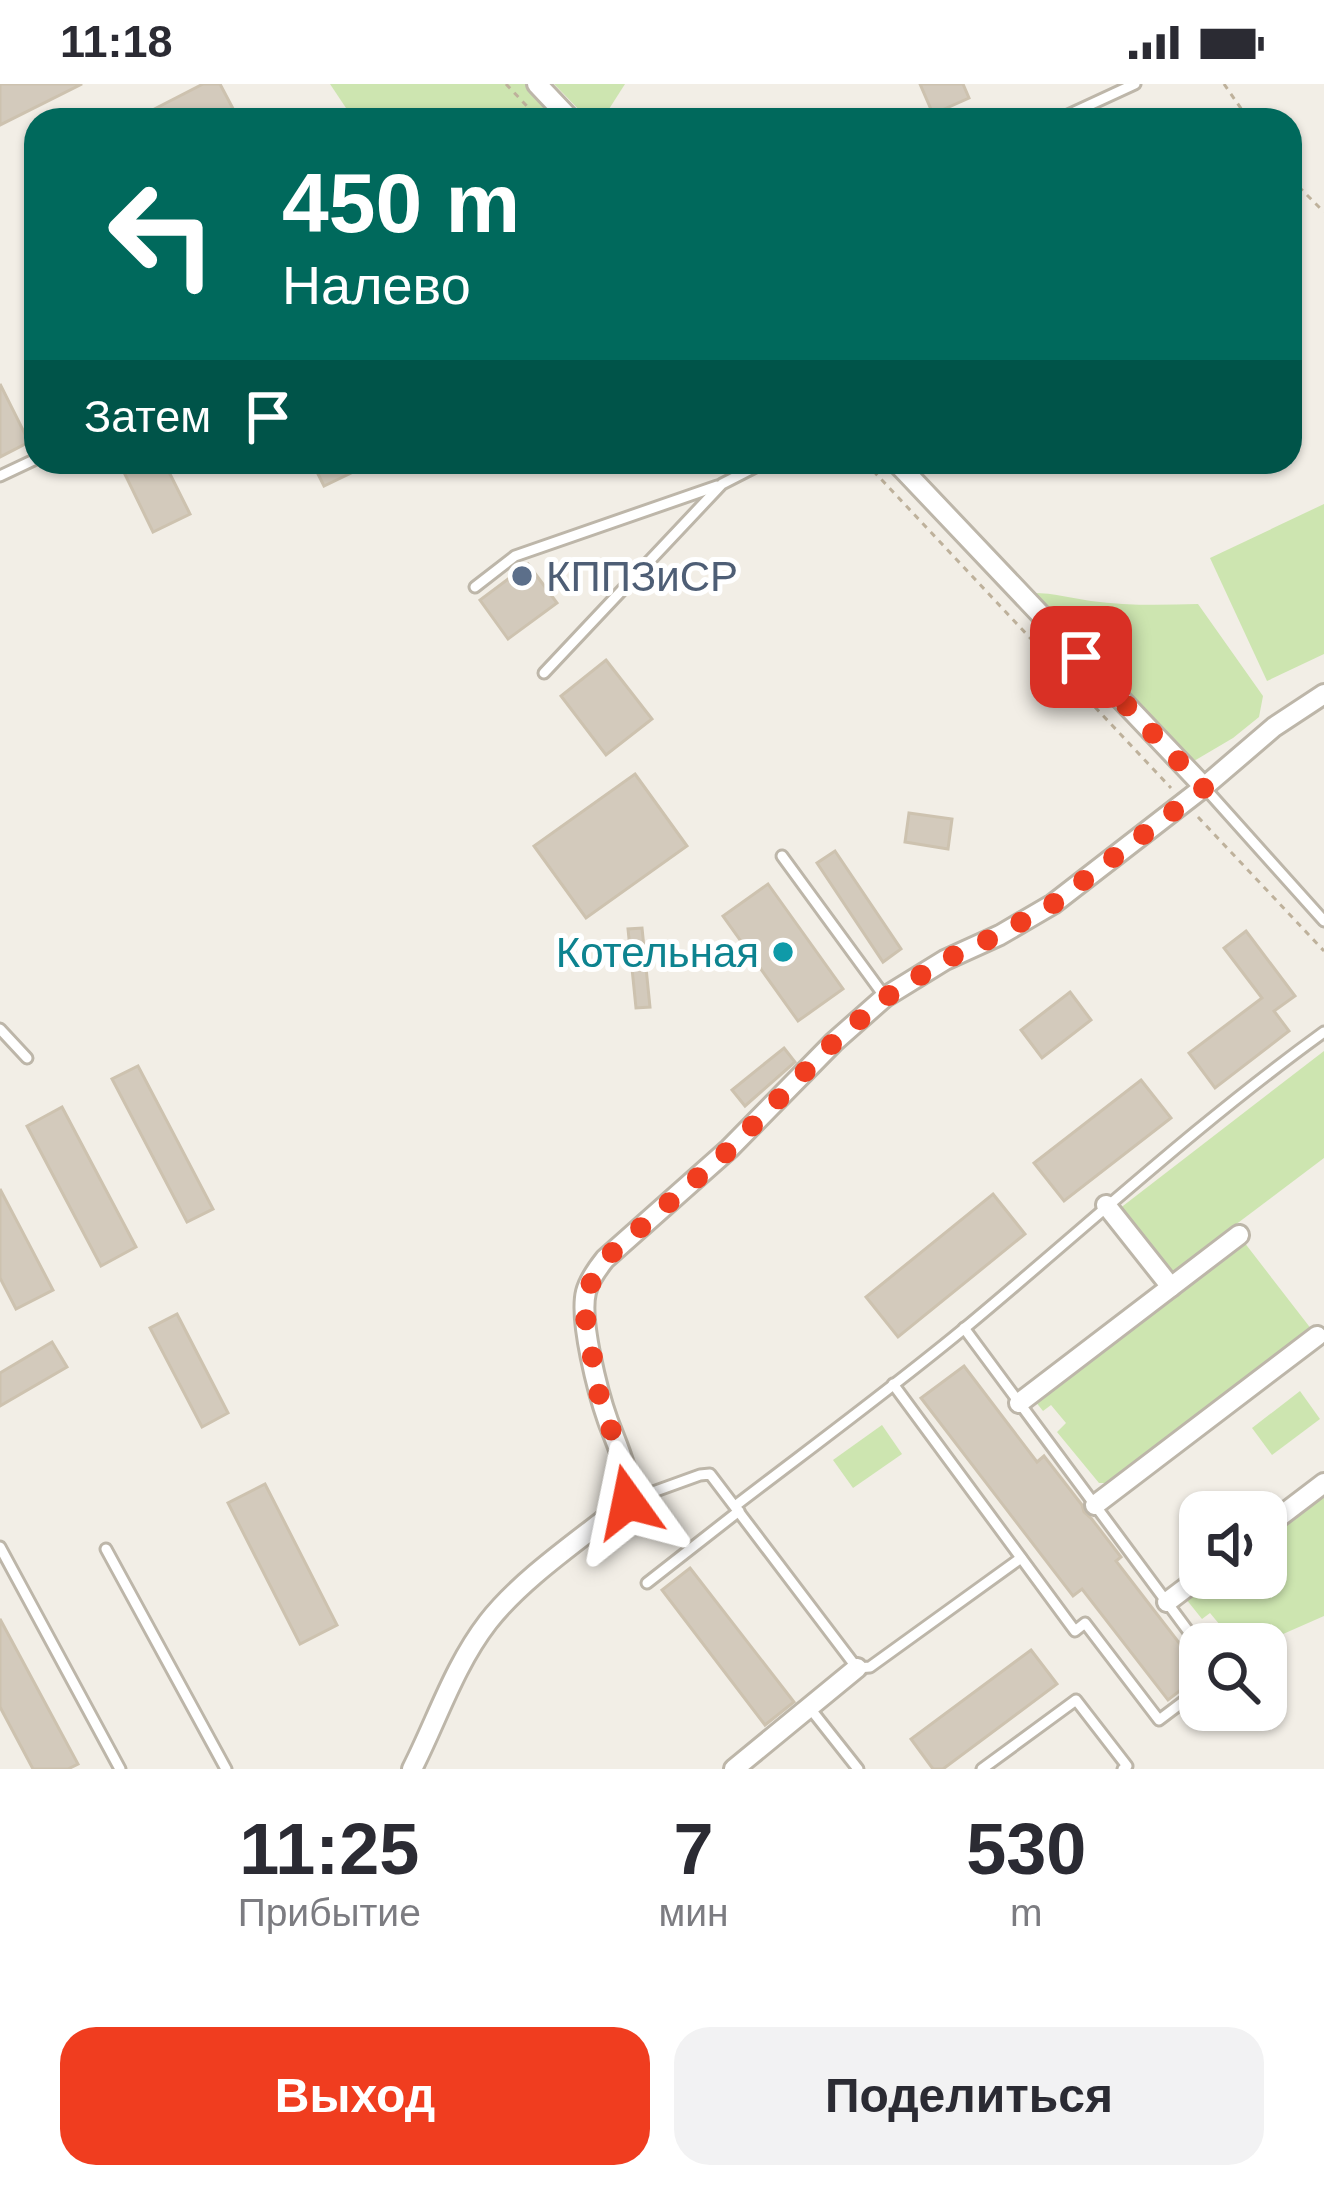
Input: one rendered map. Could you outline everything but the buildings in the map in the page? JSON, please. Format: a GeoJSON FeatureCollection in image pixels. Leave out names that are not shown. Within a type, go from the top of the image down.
{"type":"FeatureCollection","features":[{"type":"Feature","properties":{"kind":"street"},"geometry":{"type":"LineString","coordinates":[[537,84],[560,108]]}},
{"type":"Feature","properties":{"kind":"street"},"geometry":{"type":"LineString","coordinates":[[907,474],[1204,788]]}},
{"type":"Feature","properties":{"kind":"street"},"geometry":{"type":"LineString","coordinates":[[412,1769],[468,1652],[488,1622],[517,1591],[628,1502],[630,1481],[600,1400],[585,1315],[586,1292],[605,1259],[729,1150],[834,1042],[885,998],[945,960],[1053,904],[1204,788],[1274,727],[1324,694]]}},
{"type":"Feature","properties":{"kind":"street"},"geometry":{"type":"LineString","coordinates":[[1106,1205],[1171,1288]]}},
{"type":"Feature","properties":{"kind":"street"},"geometry":{"type":"LineString","coordinates":[[1019,1403],[1239,1235]]}},
{"type":"Feature","properties":{"kind":"street"},"geometry":{"type":"LineString","coordinates":[[1095,1505],[1317,1336]]}},
{"type":"Feature","properties":{"kind":"street"},"geometry":{"type":"LineString","coordinates":[[1287,1511],[1324,1483]]}},
{"type":"Feature","properties":{"kind":"street"},"geometry":{"type":"LineString","coordinates":[[1167,1602],[1179,1593]]}},
{"type":"Feature","properties":{"kind":"street"},"geometry":{"type":"LineString","coordinates":[[734,1769],[857,1668]]}},
{"type":"Feature","properties":{"kind":"lane"},"geometry":{"type":"LineString","coordinates":[[1083,108],[1136,84]]}},
{"type":"Feature","properties":{"kind":"lane"},"geometry":{"type":"LineString","coordinates":[[475,587],[515,556],[742,474]]}},
{"type":"Feature","properties":{"kind":"lane"},"geometry":{"type":"LineString","coordinates":[[544,673],[722,484]]}},
{"type":"Feature","properties":{"kind":"lane"},"geometry":{"type":"LineString","coordinates":[[1204,788],[1324,921]]}},
{"type":"Feature","properties":{"kind":"lane"},"geometry":{"type":"LineString","coordinates":[[782,856],[885,998]]}},
{"type":"Feature","properties":{"kind":"lane"},"geometry":{"type":"LineString","coordinates":[[0,1029],[27,1058]]}},
{"type":"Feature","properties":{"kind":"lane"},"geometry":{"type":"LineString","coordinates":[[647,1583],[964,1328],[1209,1120],[1324,1031]]}},
{"type":"Feature","properties":{"kind":"lane"},"geometry":{"type":"LineString","coordinates":[[964,1328],[1182,1623]]}},
{"type":"Feature","properties":{"kind":"lane"},"geometry":{"type":"LineString","coordinates":[[893,1384],[1075,1631],[1085,1623],[1159,1720],[1179,1705]]}},
{"type":"Feature","properties":{"kind":"lane"},"geometry":{"type":"LineString","coordinates":[[628,1502],[710,1474],[857,1668],[870,1667],[1022,1558]]}},
{"type":"Feature","properties":{"kind":"lane"},"geometry":{"type":"LineString","coordinates":[[0,1547],[120,1769]]}},
{"type":"Feature","properties":{"kind":"lane"},"geometry":{"type":"LineString","coordinates":[[106,1549],[226,1769]]}},
{"type":"Feature","properties":{"kind":"lane"},"geometry":{"type":"LineString","coordinates":[[982,1769],[1076,1700],[1127,1766],[1123,1769]]}},
{"type":"Feature","properties":{"kind":"lane"},"geometry":{"type":"LineString","coordinates":[[809,1707],[858,1769]]}},
{"type":"Feature","properties":{"kind":"path"},"geometry":{"type":"LineString","coordinates":[[506,84],[529,108]]}},
{"type":"Feature","properties":{"kind":"path"},"geometry":{"type":"LineString","coordinates":[[1302,190],[1324,212]]}},
{"type":"Feature","properties":{"kind":"path"},"geometry":{"type":"LineString","coordinates":[[876,474],[1324,951]]}},
{"type":"Feature","properties":{"kind":"green space"},"geometry":{"type":"Polygon","coordinates":[[[330,84],[526,84],[549,108],[346,108],[330,84]]]}},
{"type":"Feature","properties":{"kind":"green space"},"geometry":{"type":"Polygon","coordinates":[[[554,84],[625,84],[610,108],[577,108],[554,84]]]}},
{"type":"Feature","properties":{"kind":"green space"},"geometry":{"type":"Polygon","coordinates":[[[1324,504],[1324,654],[1267,681],[1210,558],[1324,504]]]}},
{"type":"Feature","properties":{"kind":"green space"},"geometry":{"type":"Polygon","coordinates":[[[1033,593],[1118,604],[1198,604],[1263,696],[1259,717],[1194,761],[1033,593]]]}},
{"type":"Feature","properties":{"kind":"green space"},"geometry":{"type":"Polygon","coordinates":[[[1324,1051],[1324,1158],[1170,1274],[1119,1209],[1324,1051]]]}},
{"type":"Feature","properties":{"kind":"green space"},"geometry":{"type":"Polygon","coordinates":[[[1244,1242],[1312,1330],[1109,1483],[1099,1483],[1057,1432],[1066,1423],[1051,1405],[1043,1411],[1035,1401],[1244,1242]]]}},
{"type":"Feature","properties":{"kind":"green space"},"geometry":{"type":"Polygon","coordinates":[[[1300,1391],[1320,1419],[1272,1455],[1252,1428],[1300,1391]]]}},
{"type":"Feature","properties":{"kind":"green space"},"geometry":{"type":"Polygon","coordinates":[[[882,1425],[902,1454],[853,1488],[833,1460],[882,1425]]]}},
{"type":"Feature","properties":{"kind":"green space"},"geometry":{"type":"Polygon","coordinates":[[[1324,1496],[1324,1616],[1287,1632],[1287,1623],[1218,1623],[1210,1613],[1202,1619],[1186,1599],[1287,1599],[1287,1523],[1324,1496]]]}},
{"type":"Feature","properties":{"kind":"place","name":"КППЗиСР"},"geometry":{"type":"Point","coordinates":[522,576]}},
{"type":"Feature","properties":{"kind":"place","name":"Котельная"},"geometry":{"type":"Point","coordinates":[783,952]}},
{"type":"Feature","properties":{"kind":"route"},"geometry":{"type":"LineString","coordinates":[[628,1502],[630,1481],[600,1400],[585,1315],[586,1292],[605,1259],[729,1150],[834,1042],[885,998],[945,960],[1053,904],[1204,788],[1081,657]]}}]}
